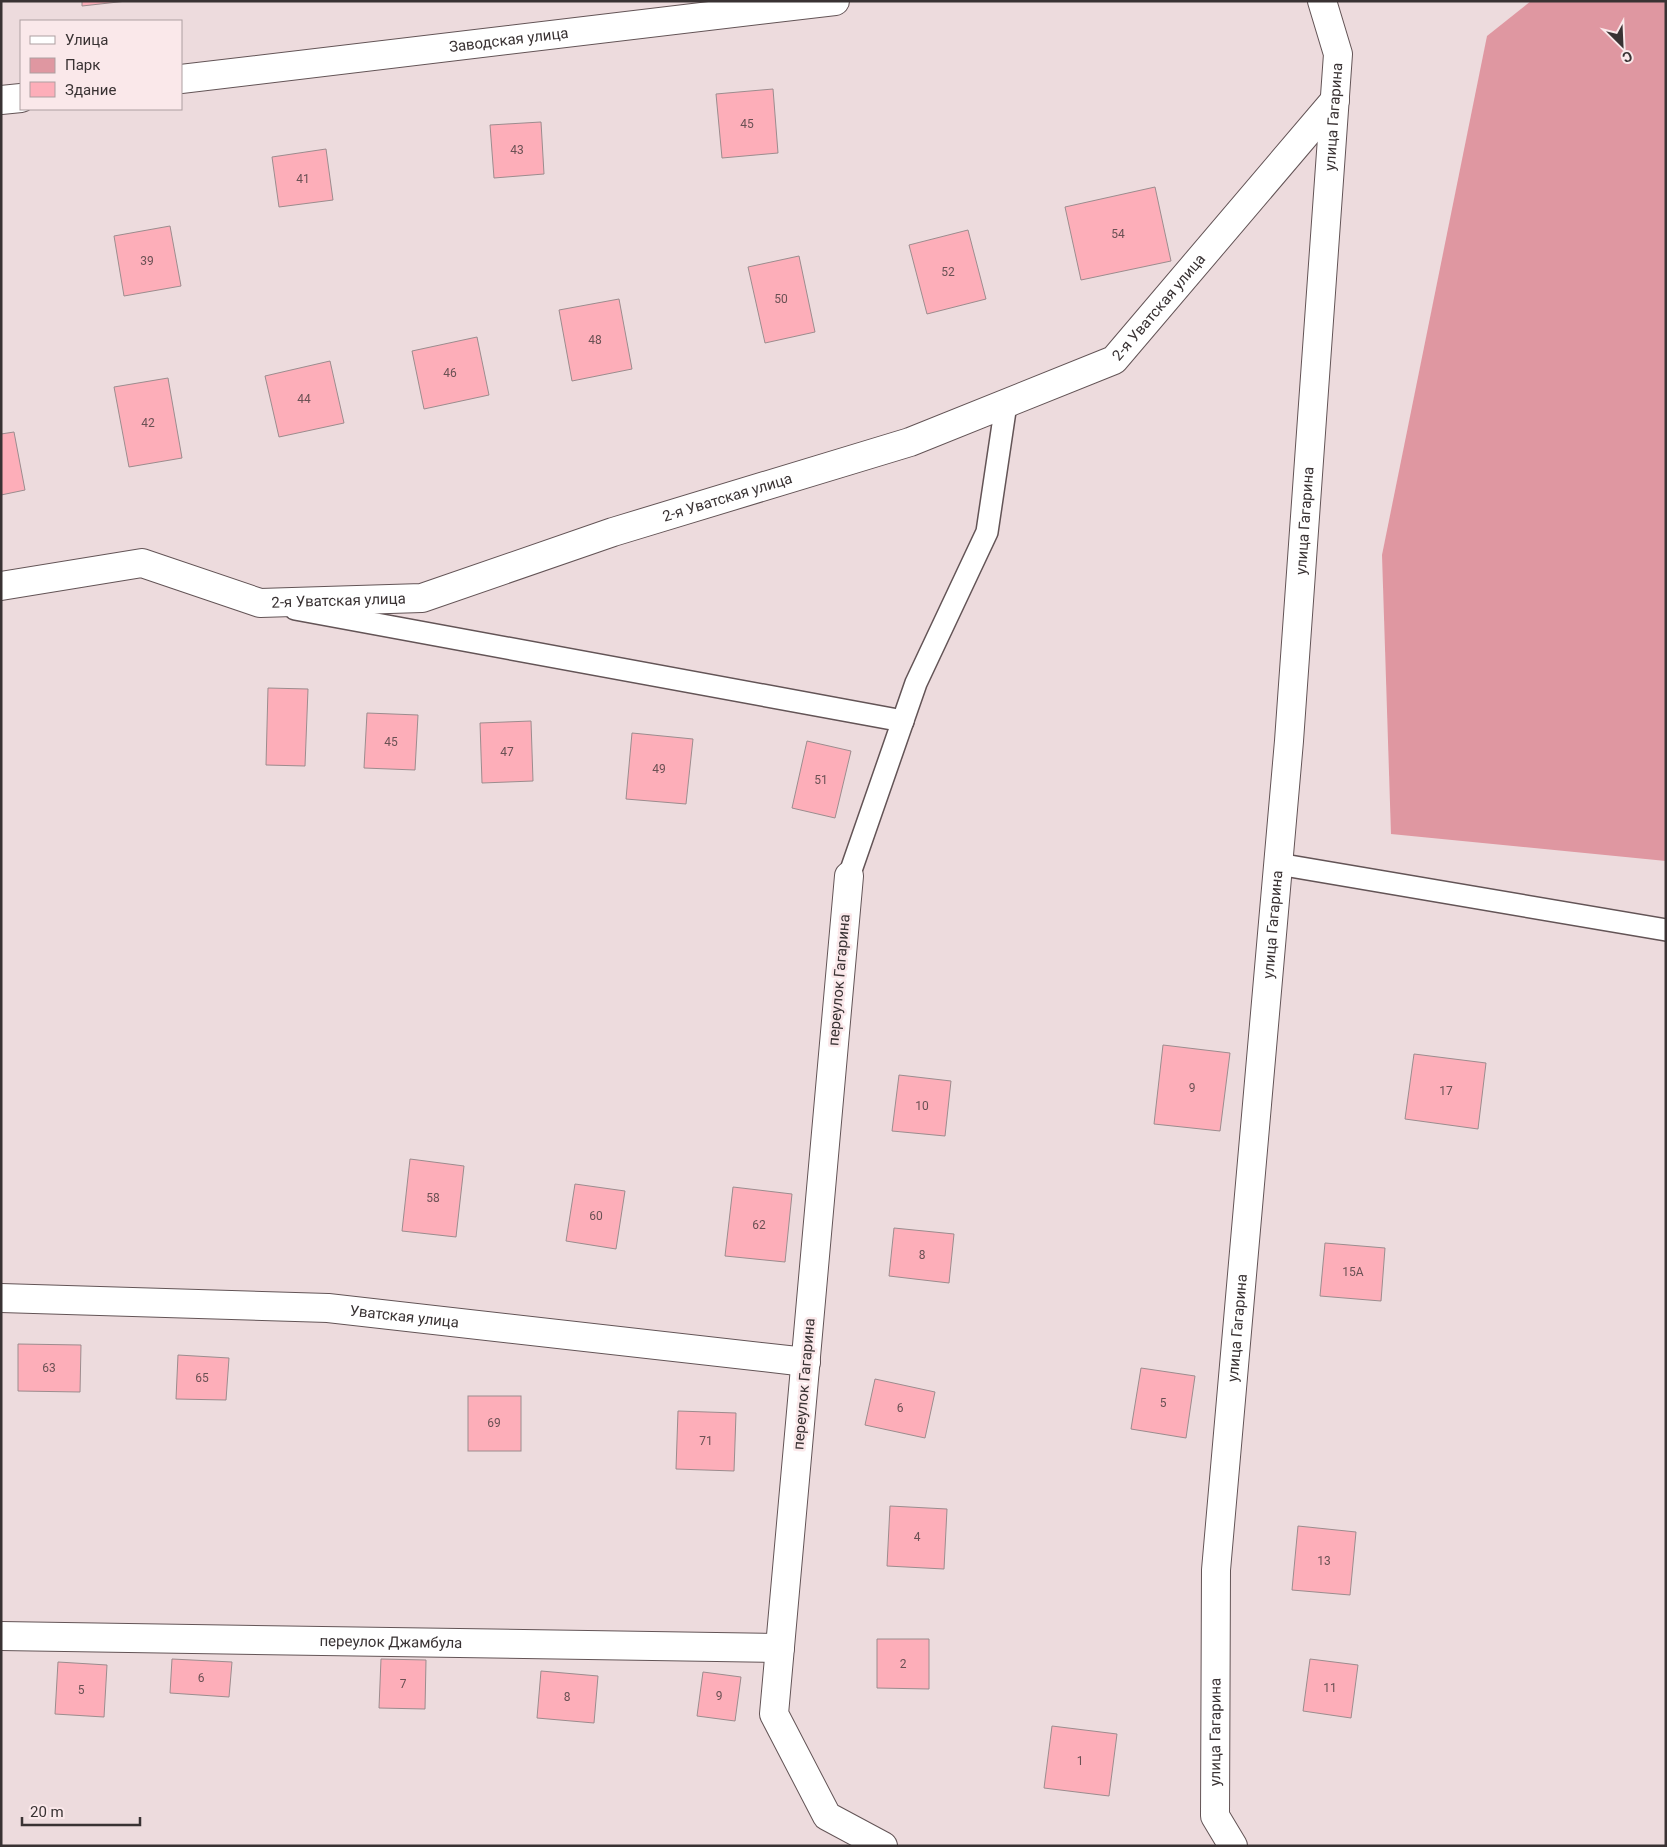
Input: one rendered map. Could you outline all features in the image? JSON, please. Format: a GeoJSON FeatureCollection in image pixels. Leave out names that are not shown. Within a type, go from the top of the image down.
{"type":"FeatureCollection","features":[{"type":"Feature","properties":{"kind":"street","name":"Заводская улица"},"geometry":{"type":"LineString","coordinates":[[182,79],[835,1]]}},
{"type":"Feature","properties":{"kind":"street","name":"улица Гагарина"},"geometry":{"type":"LineString","coordinates":[[1234,1846],[1215,1816],[1216,1570],[1290,721],[1335,100],[1338,54],[1322,1]]}},
{"type":"Feature","properties":{"kind":"street"},"geometry":{"type":"LineString","coordinates":[[1,100],[20,98]]}},
{"type":"Feature","properties":{"kind":"street","name":"2-я Уватская улица"},"geometry":{"type":"LineString","coordinates":[[1,586],[142,563],[260,603],[422,598],[613,532],[910,442],[1114,360],[1335,100]]}},
{"type":"Feature","properties":{"kind":"street","name":"переулок Гагарина"},"geometry":{"type":"LineString","coordinates":[[849,876],[774,1714],[827,1816],[883,1846]]}},
{"type":"Feature","properties":{"kind":"street","name":"Уватская улица"},"geometry":{"type":"LineString","coordinates":[[1,1298],[328,1308],[806,1362]]}},
{"type":"Feature","properties":{"kind":"street","name":"переулок Джамбула"},"geometry":{"type":"LineString","coordinates":[[1,1636],[780,1648]]}},
{"type":"Feature","properties":{"kind":"lane"},"geometry":{"type":"LineString","coordinates":[[849,876],[916,683],[987,532],[1006,404]]}},
{"type":"Feature","properties":{"kind":"lane"},"geometry":{"type":"LineString","coordinates":[[260,603],[903,721]]}},
{"type":"Feature","properties":{"kind":"lane"},"geometry":{"type":"LineString","coordinates":[[1278,864],[1666,930]]}},
{"type":"Feature","properties":{"kind":"green space"},"geometry":{"type":"Polygon","coordinates":[[[1531,1],[1666,1],[1666,861],[1391,834],[1382,555],[1487,36],[1531,1]]]}},
{"type":"Feature","properties":{"kind":"building"},"geometry":{"type":"Polygon","coordinates":[[[82,1],[127,1],[82,6],[82,1]]]}},
{"type":"Feature","properties":{"kind":"building"},"geometry":{"type":"Polygon","coordinates":[[[773,89],[778,153],[722,158],[716,94],[773,89]]]}},
{"type":"Feature","properties":{"kind":"building"},"geometry":{"type":"Polygon","coordinates":[[[541,122],[544,174],[494,178],[490,125],[541,122]]]}},
{"type":"Feature","properties":{"kind":"building"},"geometry":{"type":"Polygon","coordinates":[[[326,149],[333,200],[279,207],[272,157],[326,149]]]}},
{"type":"Feature","properties":{"kind":"building"},"geometry":{"type":"Polygon","coordinates":[[[1155,187],[1171,261],[1081,280],[1065,207],[1155,187]]]}},
{"type":"Feature","properties":{"kind":"building"},"geometry":{"type":"Polygon","coordinates":[[[170,226],[181,286],[124,296],[114,236],[170,226]]]}},
{"type":"Feature","properties":{"kind":"building"},"geometry":{"type":"Polygon","coordinates":[[[968,230],[986,299],[927,314],[909,245],[968,230]]]}},
{"type":"Feature","properties":{"kind":"building"},"geometry":{"type":"Polygon","coordinates":[[[799,256],[815,332],[765,343],[748,267],[799,256]]]}},
{"type":"Feature","properties":{"kind":"building"},"geometry":{"type":"Polygon","coordinates":[[[619,299],[632,369],[572,381],[559,310],[619,299]]]}},
{"type":"Feature","properties":{"kind":"building"},"geometry":{"type":"Polygon","coordinates":[[[477,337],[489,395],[424,409],[412,351],[477,337]]]}},
{"type":"Feature","properties":{"kind":"building"},"geometry":{"type":"Polygon","coordinates":[[[330,361],[344,423],[279,437],[265,376],[330,361]]]}},
{"type":"Feature","properties":{"kind":"building"},"geometry":{"type":"Polygon","coordinates":[[[168,378],[182,458],[129,467],[114,387],[168,378]]]}},
{"type":"Feature","properties":{"kind":"building"},"geometry":{"type":"Polygon","coordinates":[[[14,432],[25,490],[1,495],[1,434],[14,432]]]}},
{"type":"Feature","properties":{"kind":"building"},"geometry":{"type":"Polygon","coordinates":[[[268,688],[308,689],[305,766],[266,765],[268,688]]]}},
{"type":"Feature","properties":{"kind":"building"},"geometry":{"type":"Polygon","coordinates":[[[367,713],[418,715],[415,770],[364,768],[367,713]]]}},
{"type":"Feature","properties":{"kind":"building"},"geometry":{"type":"Polygon","coordinates":[[[531,721],[533,781],[482,783],[480,723],[531,721]]]}},
{"type":"Feature","properties":{"kind":"building"},"geometry":{"type":"Polygon","coordinates":[[[632,733],[693,739],[686,804],[626,799],[632,733]]]}},
{"type":"Feature","properties":{"kind":"building"},"geometry":{"type":"Polygon","coordinates":[[[807,741],[851,751],[835,818],[792,808],[807,741]]]}},
{"type":"Feature","properties":{"kind":"building"},"geometry":{"type":"Polygon","coordinates":[[[1163,1045],[1230,1053],[1220,1131],[1154,1124],[1163,1045]]]}},
{"type":"Feature","properties":{"kind":"building"},"geometry":{"type":"Polygon","coordinates":[[[1414,1054],[1486,1063],[1478,1129],[1405,1119],[1414,1054]]]}},
{"type":"Feature","properties":{"kind":"building"},"geometry":{"type":"Polygon","coordinates":[[[899,1075],[951,1081],[945,1136],[892,1131],[899,1075]]]}},
{"type":"Feature","properties":{"kind":"building"},"geometry":{"type":"Polygon","coordinates":[[[410,1159],[464,1166],[456,1237],[402,1231],[410,1159]]]}},
{"type":"Feature","properties":{"kind":"building"},"geometry":{"type":"Polygon","coordinates":[[[575,1184],[625,1191],[616,1249],[566,1241],[575,1184]]]}},
{"type":"Feature","properties":{"kind":"building"},"geometry":{"type":"Polygon","coordinates":[[[733,1187],[792,1194],[785,1262],[725,1256],[733,1187]]]}},
{"type":"Feature","properties":{"kind":"building"},"geometry":{"type":"Polygon","coordinates":[[[894,1228],[954,1234],[949,1283],[889,1276],[894,1228]]]}},
{"type":"Feature","properties":{"kind":"building"},"geometry":{"type":"Polygon","coordinates":[[[1325,1243],[1385,1248],[1381,1301],[1320,1296],[1325,1243]]]}},
{"type":"Feature","properties":{"kind":"building"},"geometry":{"type":"Polygon","coordinates":[[[18,1344],[81,1345],[80,1392],[18,1391],[18,1344]]]}},
{"type":"Feature","properties":{"kind":"building"},"geometry":{"type":"Polygon","coordinates":[[[178,1355],[229,1358],[226,1400],[176,1399],[178,1355]]]}},
{"type":"Feature","properties":{"kind":"building"},"geometry":{"type":"Polygon","coordinates":[[[1141,1368],[1195,1376],[1186,1438],[1131,1429],[1141,1368]]]}},
{"type":"Feature","properties":{"kind":"building"},"geometry":{"type":"Polygon","coordinates":[[[875,1379],[935,1392],[925,1438],[865,1425],[875,1379]]]}},
{"type":"Feature","properties":{"kind":"building"},"geometry":{"type":"Polygon","coordinates":[[[468,1396],[521,1396],[521,1451],[468,1451],[468,1396]]]}},
{"type":"Feature","properties":{"kind":"building"},"geometry":{"type":"Polygon","coordinates":[[[678,1411],[736,1413],[734,1471],[676,1469],[678,1411]]]}},
{"type":"Feature","properties":{"kind":"building"},"geometry":{"type":"Polygon","coordinates":[[[890,1506],[947,1509],[944,1569],[887,1566],[890,1506]]]}},
{"type":"Feature","properties":{"kind":"building"},"geometry":{"type":"Polygon","coordinates":[[[1298,1526],[1356,1532],[1350,1595],[1292,1590],[1298,1526]]]}},
{"type":"Feature","properties":{"kind":"building"},"geometry":{"type":"Polygon","coordinates":[[[877,1639],[929,1639],[929,1689],[877,1688],[877,1639]]]}},
{"type":"Feature","properties":{"kind":"building"},"geometry":{"type":"Polygon","coordinates":[[[172,1659],[232,1662],[229,1697],[170,1693],[172,1659]]]}},
{"type":"Feature","properties":{"kind":"building"},"geometry":{"type":"Polygon","coordinates":[[[381,1659],[426,1660],[425,1709],[379,1708],[381,1659]]]}},
{"type":"Feature","properties":{"kind":"building"},"geometry":{"type":"Polygon","coordinates":[[[1310,1659],[1358,1665],[1351,1718],[1303,1711],[1310,1659]]]}},
{"type":"Feature","properties":{"kind":"building"},"geometry":{"type":"Polygon","coordinates":[[[58,1662],[107,1665],[104,1717],[55,1714],[58,1662]]]}},
{"type":"Feature","properties":{"kind":"building"},"geometry":{"type":"Polygon","coordinates":[[[541,1671],[598,1676],[594,1723],[537,1718],[541,1671]]]}},
{"type":"Feature","properties":{"kind":"building"},"geometry":{"type":"Polygon","coordinates":[[[703,1672],[741,1677],[735,1721],[697,1716],[703,1672]]]}},
{"type":"Feature","properties":{"kind":"building"},"geometry":{"type":"Polygon","coordinates":[[[1052,1726],[1117,1734],[1109,1796],[1044,1788],[1052,1726]]]}}]}
